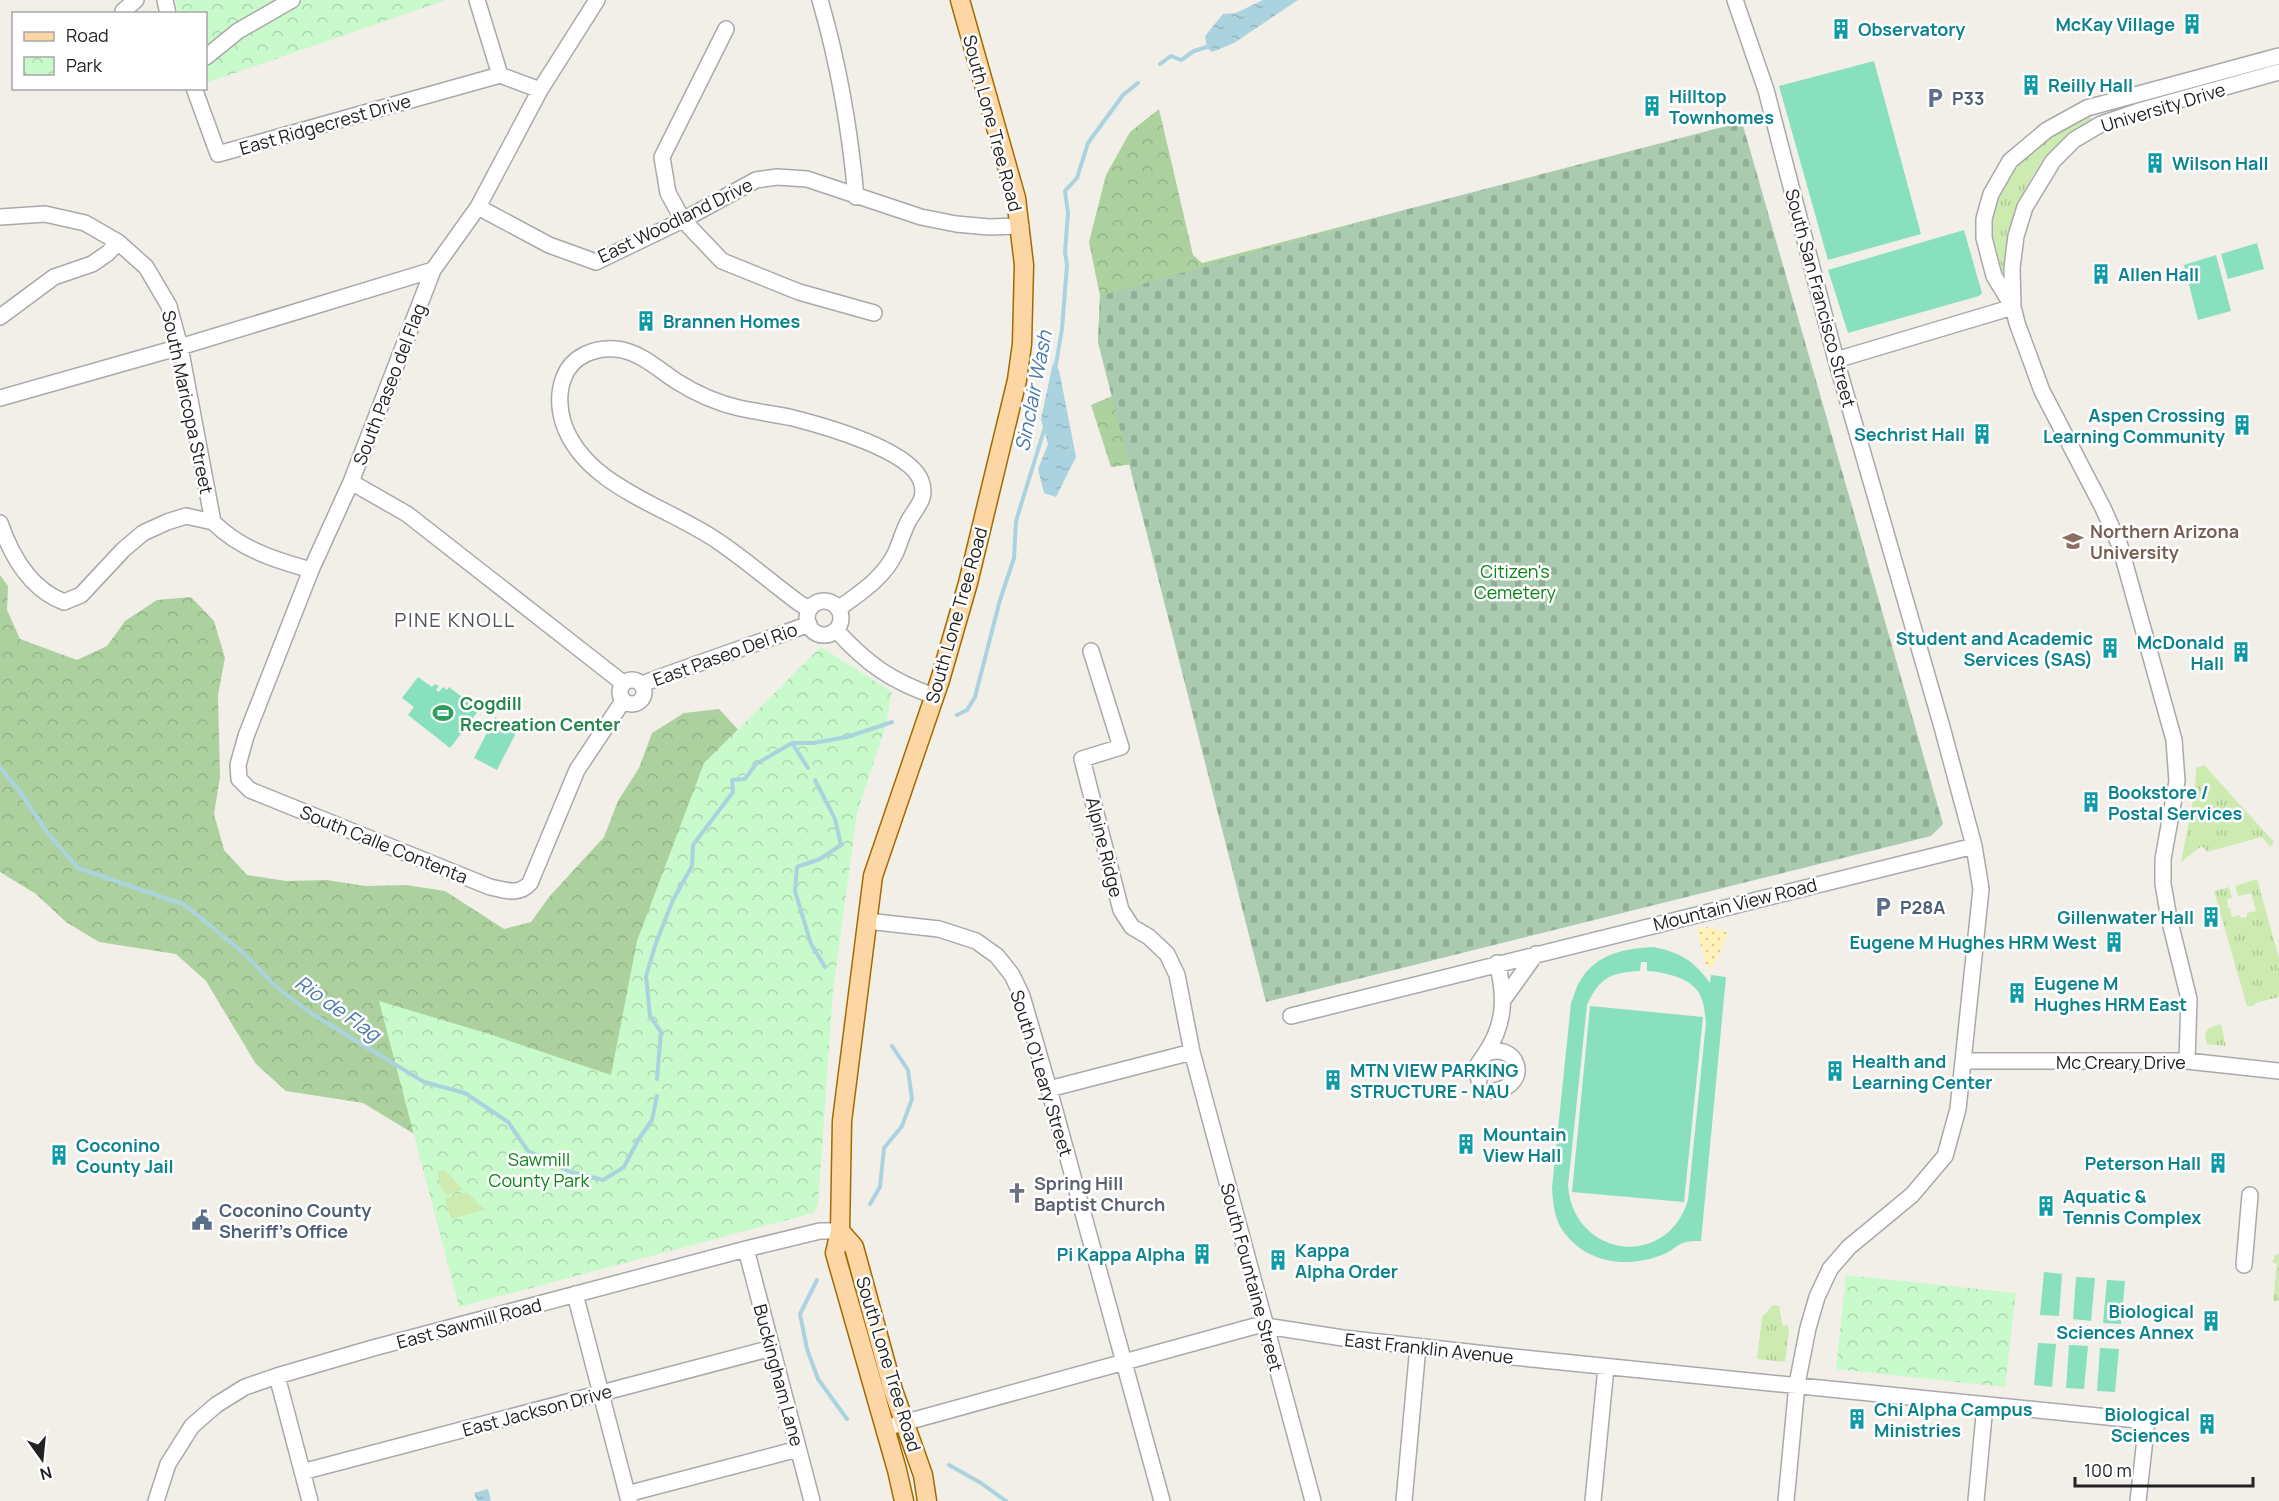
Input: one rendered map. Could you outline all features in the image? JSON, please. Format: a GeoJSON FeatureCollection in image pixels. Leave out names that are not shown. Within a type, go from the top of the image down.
{"type":"FeatureCollection","features":[{"type":"Feature","properties":{"kind":"main road","name":"South Lone Tree Road"},"geometry":{"type":"LineString","coordinates":[[904,1501],[836,1253],[840,1231],[842,1121],[873,876],[934,696],[968,583],[1017,380],[1024,311],[1024,265],[1016,198],[960,0]]}},
{"type":"Feature","properties":{"kind":"main road","name":"South Lone Tree Road"},"geometry":{"type":"LineString","coordinates":[[840,1231],[854,1247],[893,1390],[923,1475],[927,1501]]}},
{"type":"Feature","properties":{"kind":"street"},"geometry":{"type":"LineString","coordinates":[[123,12],[136,0]]}},
{"type":"Feature","properties":{"kind":"street"},"geometry":{"type":"LineString","coordinates":[[207,56],[238,31],[292,0]]}},
{"type":"Feature","properties":{"kind":"street"},"geometry":{"type":"LineString","coordinates":[[477,0],[500,75],[540,90]]}},
{"type":"Feature","properties":{"kind":"street","name":"South Paseo del Flag"},"geometry":{"type":"LineString","coordinates":[[250,790],[239,779],[238,765],[246,736],[311,570],[351,482],[433,270],[477,207],[540,90],[597,0]]}},
{"type":"Feature","properties":{"kind":"street"},"geometry":{"type":"LineString","coordinates":[[820,0],[839,72],[852,152],[856,197]]}},
{"type":"Feature","properties":{"kind":"street","name":"South San Francisco Street"},"geometry":{"type":"LineString","coordinates":[[1735,0],[1766,90],[1836,360],[1942,727],[1974,846],[1981,889],[1958,1109],[1945,1156],[1912,1195],[1849,1247],[1830,1269],[1813,1306],[1797,1384],[1786,1501]]}},
{"type":"Feature","properties":{"kind":"street"},"geometry":{"type":"LineString","coordinates":[[726,29],[662,157],[668,193],[683,219],[722,261],[799,292],[874,313]]}},
{"type":"Feature","properties":{"kind":"street","name":"University Drive"},"geometry":{"type":"LineString","coordinates":[[2013,307],[1994,276],[1984,238],[1984,219],[1991,194],[2010,161],[2047,130],[2087,108],[2279,56]]}},
{"type":"Feature","properties":{"kind":"street","name":"University Drive"},"geometry":{"type":"LineString","coordinates":[[2013,307],[2012,268],[2016,236],[2025,207],[2053,161],[2074,140],[2101,124],[2139,111],[2279,72]]}},
{"type":"Feature","properties":{"kind":"street","name":"East Ridgecrest Drive"},"geometry":{"type":"LineString","coordinates":[[195,90],[218,154],[500,75]]}},
{"type":"Feature","properties":{"kind":"street","name":"East Woodland Drive"},"geometry":{"type":"LineString","coordinates":[[477,207],[549,245],[596,262],[756,180],[777,177],[807,179],[921,217],[956,224],[989,227],[1021,226]]}},
{"type":"Feature","properties":{"kind":"street","name":"South Maricopa Street"},"geometry":{"type":"LineString","coordinates":[[0,217],[45,214],[85,223],[118,242],[146,267],[169,306],[180,347],[213,522]]}},
{"type":"Feature","properties":{"kind":"street"},"geometry":{"type":"LineString","coordinates":[[0,317],[54,276],[92,264],[108,253],[118,242]]}},
{"type":"Feature","properties":{"kind":"street"},"geometry":{"type":"LineString","coordinates":[[0,398],[180,347],[433,270]]}},
{"type":"Feature","properties":{"kind":"street"},"geometry":{"type":"LineString","coordinates":[[1836,360],[2013,307],[2042,391],[2103,508],[2120,546],[2174,740],[2177,781],[2163,873],[2169,918],[2189,999],[2187,1061]]}},
{"type":"Feature","properties":{"kind":"street"},"geometry":{"type":"LineString","coordinates":[[809,616],[816,604],[827,601],[838,609],[841,622],[829,635],[818,634],[809,616],[794,600],[719,541],[610,481],[585,459],[569,436],[560,409],[562,380],[577,359],[600,350],[616,349],[630,352],[684,386],[711,399],[739,408],[794,418],[855,437],[892,454],[914,471],[922,484],[923,499],[907,523],[896,552],[876,580],[838,609]]}},
{"type":"Feature","properties":{"kind":"street"},"geometry":{"type":"LineString","coordinates":[[351,482],[407,514],[623,682]]}},
{"type":"Feature","properties":{"kind":"street"},"geometry":{"type":"LineString","coordinates":[[0,523],[18,565],[50,597],[64,602],[81,595],[123,550],[143,533],[186,516],[213,522],[226,536],[269,558],[311,570]]}},
{"type":"Feature","properties":{"kind":"street","name":"East Paseo Del Rio"},"geometry":{"type":"LineString","coordinates":[[642,684],[694,664],[738,651],[809,616]]}},
{"type":"Feature","properties":{"kind":"street"},"geometry":{"type":"LineString","coordinates":[[836,630],[874,668],[898,682],[934,696]]}},
{"type":"Feature","properties":{"kind":"street","name":"Alpine Ridge"},"geometry":{"type":"LineString","coordinates":[[1091,651],[1121,747],[1082,759],[1121,910],[1132,927],[1167,954],[1177,975],[1192,1052]]}},
{"type":"Feature","properties":{"kind":"street"},"geometry":{"type":"LineString","coordinates":[[632,679],[642,684],[644,692],[641,699],[634,704],[623,701],[620,692],[623,682],[632,679]]}},
{"type":"Feature","properties":{"kind":"street","name":"South Calle Contenta"},"geometry":{"type":"LineString","coordinates":[[250,790],[490,887],[511,892],[521,890],[532,878],[577,770],[623,701]]}},
{"type":"Feature","properties":{"kind":"street","name":"Mountain View Road"},"geometry":{"type":"LineString","coordinates":[[1291,1016],[1974,846]]}},
{"type":"Feature","properties":{"kind":"street","name":"South O'Leary Street"},"geometry":{"type":"LineString","coordinates":[[867,921],[939,929],[976,941],[997,956],[1012,975],[1022,996],[1049,1089],[1162,1501]]}},
{"type":"Feature","properties":{"kind":"street"},"geometry":{"type":"LineString","coordinates":[[1503,1000],[1536,954]]}},
{"type":"Feature","properties":{"kind":"street"},"geometry":{"type":"LineString","coordinates":[[1479,1081],[1477,1066],[1498,1035],[1503,1000],[1497,963]]}},
{"type":"Feature","properties":{"kind":"street"},"geometry":{"type":"LineString","coordinates":[[1494,1091],[1506,1089],[1516,1079],[1517,1065],[1498,1035]]}},
{"type":"Feature","properties":{"kind":"street"},"geometry":{"type":"LineString","coordinates":[[1485,1054],[1498,1050],[1509,1054]]}},
{"type":"Feature","properties":{"kind":"street"},"geometry":{"type":"LineString","coordinates":[[1049,1089],[1192,1052]]}},
{"type":"Feature","properties":{"kind":"street","name":"South Fountaine Street"},"geometry":{"type":"LineString","coordinates":[[1192,1052],[1313,1501]]}},
{"type":"Feature","properties":{"kind":"street","name":"Mc Creary Drive"},"geometry":{"type":"LineString","coordinates":[[1963,1061],[2187,1061],[2279,1071]]}},
{"type":"Feature","properties":{"kind":"street"},"geometry":{"type":"LineString","coordinates":[[2244,1266],[2250,1195]]}},
{"type":"Feature","properties":{"kind":"street","name":"East Sawmill Road"},"geometry":{"type":"LineString","coordinates":[[156,1501],[168,1464],[192,1426],[216,1405],[244,1388],[277,1376],[575,1294],[820,1231],[840,1231]]}},
{"type":"Feature","properties":{"kind":"street","name":"Buckingham Lane"},"geometry":{"type":"LineString","coordinates":[[746,1249],[812,1501]]}},
{"type":"Feature","properties":{"kind":"street"},"geometry":{"type":"LineString","coordinates":[[575,1294],[628,1497],[798,1449]]}},
{"type":"Feature","properties":{"kind":"street","name":"East Franklin Avenue"},"geometry":{"type":"LineString","coordinates":[[885,1428],[1255,1326],[1266,1326],[1343,1338],[1606,1367],[1797,1384],[2147,1421],[2138,1501]]}},
{"type":"Feature","properties":{"kind":"street"},"geometry":{"type":"LineString","coordinates":[[1404,1501],[1418,1346]]}},
{"type":"Feature","properties":{"kind":"street","name":"East Jackson Drive"},"geometry":{"type":"LineString","coordinates":[[302,1472],[772,1348]]}},
{"type":"Feature","properties":{"kind":"street"},"geometry":{"type":"LineString","coordinates":[[1593,1501],[1606,1367]]}},
{"type":"Feature","properties":{"kind":"street"},"geometry":{"type":"LineString","coordinates":[[277,1376],[310,1501]]}},
{"type":"Feature","properties":{"kind":"street"},"geometry":{"type":"LineString","coordinates":[[1976,1501],[1985,1405]]}},
{"type":"Feature","properties":{"kind":"green space"},"geometry":{"type":"Polygon","coordinates":[[[175,0],[446,0],[207,83],[207,12],[179,12],[175,0]]]}},
{"type":"Feature","properties":{"kind":"green space"},"geometry":{"type":"Polygon","coordinates":[[[1874,61],[1921,234],[1828,260],[1779,86],[1874,61]]]}},
{"type":"Feature","properties":{"kind":"green space"},"geometry":{"type":"Polygon","coordinates":[[[1159,109],[1193,255],[1202,263],[1412,208],[1172,459],[1111,467],[1091,405],[1112,396],[1098,342],[1100,296],[1089,242],[1106,175],[1130,132],[1159,109]]]}},
{"type":"Feature","properties":{"kind":"green space"},"geometry":{"type":"Polygon","coordinates":[[[2089,115],[2093,121],[2072,133],[2054,148],[2031,179],[2011,232],[2007,271],[2001,272],[1993,246],[1990,225],[1994,205],[2005,184],[2013,172],[2041,143],[2089,115]]]}},
{"type":"Feature","properties":{"kind":"green space","name":"Citizen's Cemetery"},"geometry":{"type":"Polygon","coordinates":[[[1742,122],[1943,824],[1931,836],[1266,1002],[1098,342],[1100,296],[1412,208],[1742,122]]]}},
{"type":"Feature","properties":{"kind":"green space"},"geometry":{"type":"Polygon","coordinates":[[[1964,230],[1982,293],[1979,296],[1848,333],[1828,270],[1964,230]]]}},
{"type":"Feature","properties":{"kind":"green space"},"geometry":{"type":"Polygon","coordinates":[[[2257,243],[2264,269],[2228,279],[2221,254],[2257,243]]]}},
{"type":"Feature","properties":{"kind":"green space"},"geometry":{"type":"Polygon","coordinates":[[[2216,255],[2231,311],[2198,320],[2184,265],[2216,255]]]}},
{"type":"Feature","properties":{"kind":"green space"},"geometry":{"type":"Polygon","coordinates":[[[0,575],[8,586],[7,610],[20,639],[77,660],[107,646],[125,621],[157,600],[191,597],[214,621],[225,658],[218,695],[220,777],[214,814],[224,850],[247,875],[286,881],[327,880],[365,886],[406,885],[445,891],[504,929],[531,922],[549,897],[604,837],[618,801],[639,768],[652,733],[684,713],[719,709],[742,734],[807,1031],[429,1143],[363,1103],[286,1091],[256,1064],[206,981],[176,954],[99,942],[66,922],[36,894],[0,872],[0,575]]]}},
{"type":"Feature","properties":{"kind":"green space","name":"Sawmill County Park"},"geometry":{"type":"Polygon","coordinates":[[[821,647],[892,692],[885,728],[857,813],[833,991],[818,1205],[813,1213],[459,1307],[379,1001],[486,1033],[611,1075],[637,941],[704,763],[821,647]]]}},
{"type":"Feature","properties":{"kind":"green space","name":"Cogdill Recreation Center"},"geometry":{"type":"Polygon","coordinates":[[[418,677],[432,687],[435,684],[439,686],[436,690],[439,692],[443,687],[447,690],[449,687],[479,710],[450,748],[408,715],[414,707],[402,698],[418,677]]]}},
{"type":"Feature","properties":{"kind":"green space"},"geometry":{"type":"Polygon","coordinates":[[[495,717],[518,729],[497,770],[474,758],[495,717]]]}},
{"type":"Feature","properties":{"kind":"green space"},"geometry":{"type":"Polygon","coordinates":[[[2204,765],[2274,842],[2270,847],[2262,837],[2207,852],[2202,846],[2181,862],[2195,790],[2196,768],[2204,765]]]}},
{"type":"Feature","properties":{"kind":"green space"},"geometry":{"type":"Polygon","coordinates":[[[2257,879],[2279,958],[2279,997],[2247,1006],[2214,891],[2229,887],[2232,898],[2227,899],[2228,906],[2226,907],[2230,908],[2232,917],[2240,915],[2241,918],[2247,917],[2247,913],[2256,911],[2251,893],[2238,896],[2235,886],[2257,879]]]}},
{"type":"Feature","properties":{"kind":"green space"},"geometry":{"type":"Polygon","coordinates":[[[1654,947],[1679,955],[1692,963],[1710,983],[1711,975],[1726,977],[1701,1241],[1682,1243],[1659,1256],[1645,1260],[1618,1262],[1592,1255],[1570,1239],[1557,1219],[1552,1188],[1571,1003],[1576,989],[1586,972],[1594,964],[1612,954],[1654,947]],[[1641,962],[1640,971],[1621,973],[1607,978],[1596,988],[1587,1005],[1568,1186],[1574,1210],[1586,1228],[1603,1241],[1622,1246],[1642,1245],[1661,1237],[1677,1222],[1688,1200],[1706,1023],[1703,1002],[1693,985],[1667,974],[1647,971],[1647,962],[1641,962]]]}},
{"type":"Feature","properties":{"kind":"green space"},"geometry":{"type":"Polygon","coordinates":[[[1590,1006],[1703,1017],[1684,1202],[1572,1192],[1590,1006]]]}},
{"type":"Feature","properties":{"kind":"green space"},"geometry":{"type":"Polygon","coordinates":[[[2221,1024],[2226,1046],[2207,1044],[2205,1034],[2209,1028],[2221,1024]]]}},
{"type":"Feature","properties":{"kind":"green space"},"geometry":{"type":"Polygon","coordinates":[[[446,1171],[463,1190],[447,1195],[439,1182],[438,1172],[446,1171]]]}},
{"type":"Feature","properties":{"kind":"green space"},"geometry":{"type":"Polygon","coordinates":[[[467,1192],[485,1210],[451,1219],[445,1198],[467,1192]]]}},
{"type":"Feature","properties":{"kind":"green space"},"geometry":{"type":"Polygon","coordinates":[[[2276,1254],[2279,1254],[2279,1301],[2273,1301],[2277,1264],[2272,1262],[2276,1254]]]}},
{"type":"Feature","properties":{"kind":"green space"},"geometry":{"type":"Polygon","coordinates":[[[2044,1272],[2062,1274],[2059,1316],[2040,1315],[2044,1272]]]}},
{"type":"Feature","properties":{"kind":"green space"},"geometry":{"type":"Polygon","coordinates":[[[1846,1275],[2016,1293],[2005,1387],[1836,1369],[1846,1275]]]}},
{"type":"Feature","properties":{"kind":"green space"},"geometry":{"type":"Polygon","coordinates":[[[2076,1277],[2095,1278],[2091,1321],[2073,1319],[2076,1277]]]}},
{"type":"Feature","properties":{"kind":"green space"},"geometry":{"type":"Polygon","coordinates":[[[2107,1280],[2125,1281],[2121,1324],[2103,1323],[2107,1280]]]}},
{"type":"Feature","properties":{"kind":"green space"},"geometry":{"type":"Polygon","coordinates":[[[1773,1305],[1779,1306],[1783,1326],[1788,1325],[1785,1362],[1757,1359],[1762,1317],[1773,1305]]]}},
{"type":"Feature","properties":{"kind":"green space"},"geometry":{"type":"Polygon","coordinates":[[[2038,1343],[2056,1344],[2052,1387],[2034,1385],[2038,1343]]]}},
{"type":"Feature","properties":{"kind":"green space"},"geometry":{"type":"Polygon","coordinates":[[[2069,1345],[2088,1346],[2084,1389],[2066,1388],[2069,1345]]]}},
{"type":"Feature","properties":{"kind":"green space"},"geometry":{"type":"Polygon","coordinates":[[[2100,1348],[2119,1349],[2115,1392],[2097,1391],[2100,1348]]]}},
{"type":"Feature","properties":{"kind":"sand"},"geometry":{"type":"Polygon","coordinates":[[[1706,927],[1729,932],[1713,967],[1706,967],[1697,929],[1706,927]]]}},
{"type":"Feature","properties":{"kind":"water"},"geometry":{"type":"Polygon","coordinates":[[[1263,0],[1298,0],[1234,43],[1212,52],[1207,48],[1205,36],[1223,14],[1236,13],[1263,0]]]}},
{"type":"Feature","properties":{"kind":"water"},"geometry":{"type":"Polygon","coordinates":[[[1053,363],[1059,370],[1076,457],[1056,497],[1044,493],[1038,469],[1048,444],[1041,419],[1053,363]]]}},
{"type":"Feature","properties":{"kind":"water"},"geometry":{"type":"Polygon","coordinates":[[[488,1489],[491,1501],[477,1501],[474,1493],[488,1489]]]}},
{"type":"Feature","properties":{"kind":"waterway","name":"Sinclair Wash"},"geometry":{"type":"LineString","coordinates":[[1160,64],[1171,56],[1181,60],[1194,51],[1210,46]]}},
{"type":"Feature","properties":{"kind":"waterway","name":"Sinclair Wash"},"geometry":{"type":"LineString","coordinates":[[1055,370],[1062,329],[1067,265],[1065,252],[1068,213],[1065,191],[1077,178],[1088,143],[1123,95],[1138,83]]}},
{"type":"Feature","properties":{"kind":"waterway","name":"Sinclair Wash"},"geometry":{"type":"LineString","coordinates":[[957,715],[967,710],[975,697],[1000,600],[1014,558],[1016,521],[1045,427]]}},
{"type":"Feature","properties":{"kind":"waterway","name":"Rio de Flag"},"geometry":{"type":"LineString","coordinates":[[657,1079],[661,1032],[650,1016],[646,976],[673,900],[692,866],[693,845],[733,792],[732,780],[745,779],[756,764],[792,743],[813,743],[847,737],[892,722]]}},
{"type":"Feature","properties":{"kind":"waterway","name":"Rio de Flag"},"geometry":{"type":"LineString","coordinates":[[792,743],[808,768]]}},
{"type":"Feature","properties":{"kind":"waterway","name":"Rio de Flag"},"geometry":{"type":"LineString","coordinates":[[0,767],[50,836],[78,868],[185,905],[245,954],[275,986],[312,1014],[424,1082],[465,1093],[508,1122],[528,1151],[571,1172],[603,1180],[624,1167],[652,1120],[657,1096]]}},
{"type":"Feature","properties":{"kind":"waterway","name":"Rio de Flag"},"geometry":{"type":"LineString","coordinates":[[815,780],[835,819],[841,845],[820,859],[797,867],[795,891],[811,944],[825,967]]}},
{"type":"Feature","properties":{"kind":"waterway","name":"Rio de Flag"},"geometry":{"type":"LineString","coordinates":[[870,1204],[880,1187],[884,1148],[902,1126],[912,1099],[908,1070],[892,1046]]}},
{"type":"Feature","properties":{"kind":"waterway","name":"Rio de Flag"},"geometry":{"type":"LineString","coordinates":[[817,1280],[800,1314],[807,1349],[818,1379],[847,1419]]}},
{"type":"Feature","properties":{"kind":"waterway","name":"Rio de Flag"},"geometry":{"type":"LineString","coordinates":[[949,1465],[981,1483],[1006,1501]]}},
{"type":"Feature","properties":{"kind":"place","name":"McKay Village"},"geometry":{"type":"Point","coordinates":[2192,24]}},
{"type":"Feature","properties":{"kind":"place","name":"Observatory"},"geometry":{"type":"Point","coordinates":[1841,29]}},
{"type":"Feature","properties":{"kind":"place","name":"Reilly Hall"},"geometry":{"type":"Point","coordinates":[2031,85]}},
{"type":"Feature","properties":{"kind":"place","name":"P33"},"geometry":{"type":"Point","coordinates":[1935,98]}},
{"type":"Feature","properties":{"kind":"place","name":"Hilltop Townhomes"},"geometry":{"type":"Point","coordinates":[1652,106]}},
{"type":"Feature","properties":{"kind":"place","name":"Wilson Hall"},"geometry":{"type":"Point","coordinates":[2155,163]}},
{"type":"Feature","properties":{"kind":"place","name":"Allen Hall"},"geometry":{"type":"Point","coordinates":[2101,274]}},
{"type":"Feature","properties":{"kind":"place","name":"Brannen Homes"},"geometry":{"type":"Point","coordinates":[646,321]}},
{"type":"Feature","properties":{"kind":"place","name":"Aspen Crossing Learning Community"},"geometry":{"type":"Point","coordinates":[2242,425]}},
{"type":"Feature","properties":{"kind":"place","name":"Sechrist Hall"},"geometry":{"type":"Point","coordinates":[1982,434]}},
{"type":"Feature","properties":{"kind":"place","name":"Northern Arizona University"},"geometry":{"type":"Point","coordinates":[2073,541]}},
{"type":"Feature","properties":{"kind":"place","name":"Student and Academic Services (SAS)"},"geometry":{"type":"Point","coordinates":[2110,648]}},
{"type":"Feature","properties":{"kind":"place","name":"McDonald Hall"},"geometry":{"type":"Point","coordinates":[2241,652]}},
{"type":"Feature","properties":{"kind":"place","name":"Cogdill Recreation Center"},"geometry":{"type":"Point","coordinates":[443,713]}},
{"type":"Feature","properties":{"kind":"place","name":"Bookstore / Postal Services"},"geometry":{"type":"Point","coordinates":[2091,802]}},
{"type":"Feature","properties":{"kind":"place","name":"P28A"},"geometry":{"type":"Point","coordinates":[1883,907]}},
{"type":"Feature","properties":{"kind":"place","name":"Gillenwater Hall"},"geometry":{"type":"Point","coordinates":[2211,917]}},
{"type":"Feature","properties":{"kind":"place","name":"Eugene M Hughes HRM West"},"geometry":{"type":"Point","coordinates":[2114,942]}},
{"type":"Feature","properties":{"kind":"place","name":"Eugene M Hughes HRM East"},"geometry":{"type":"Point","coordinates":[2017,993]}},
{"type":"Feature","properties":{"kind":"place","name":"Health and Learning Center"},"geometry":{"type":"Point","coordinates":[1835,1071]}},
{"type":"Feature","properties":{"kind":"place","name":"MTN VIEW PARKING STRUCTURE - NAU"},"geometry":{"type":"Point","coordinates":[1333,1080]}},
{"type":"Feature","properties":{"kind":"place","name":"Mountain View Hall"},"geometry":{"type":"Point","coordinates":[1466,1144]}},
{"type":"Feature","properties":{"kind":"place","name":"Coconino County Jail"},"geometry":{"type":"Point","coordinates":[59,1155]}},
{"type":"Feature","properties":{"kind":"place","name":"Peterson Hall"},"geometry":{"type":"Point","coordinates":[2218,1163]}},
{"type":"Feature","properties":{"kind":"place","name":"Spring Hill Baptist Church"},"geometry":{"type":"Point","coordinates":[1017,1193]}},
{"type":"Feature","properties":{"kind":"place","name":"Aquatic & Tennis Complex"},"geometry":{"type":"Point","coordinates":[2046,1206]}},
{"type":"Feature","properties":{"kind":"place","name":"Coconino County Sheriff's Office"},"geometry":{"type":"Point","coordinates":[202,1220]}},
{"type":"Feature","properties":{"kind":"place","name":"Pi Kappa Alpha"},"geometry":{"type":"Point","coordinates":[1202,1254]}},
{"type":"Feature","properties":{"kind":"place","name":"Kappa Alpha Order"},"geometry":{"type":"Point","coordinates":[1278,1260]}},
{"type":"Feature","properties":{"kind":"place","name":"Biological Sciences Annex"},"geometry":{"type":"Point","coordinates":[2211,1321]}},
{"type":"Feature","properties":{"kind":"place","name":"Chi Alpha Campus Ministries"},"geometry":{"type":"Point","coordinates":[1857,1419]}},
{"type":"Feature","properties":{"kind":"place","name":"Biological Sciences"},"geometry":{"type":"Point","coordinates":[2207,1424]}},
{"type":"Feature","properties":{"kind":"district","name":"PINE KNOLL"},"geometry":{"type":"Point","coordinates":[455,619]}}]}
